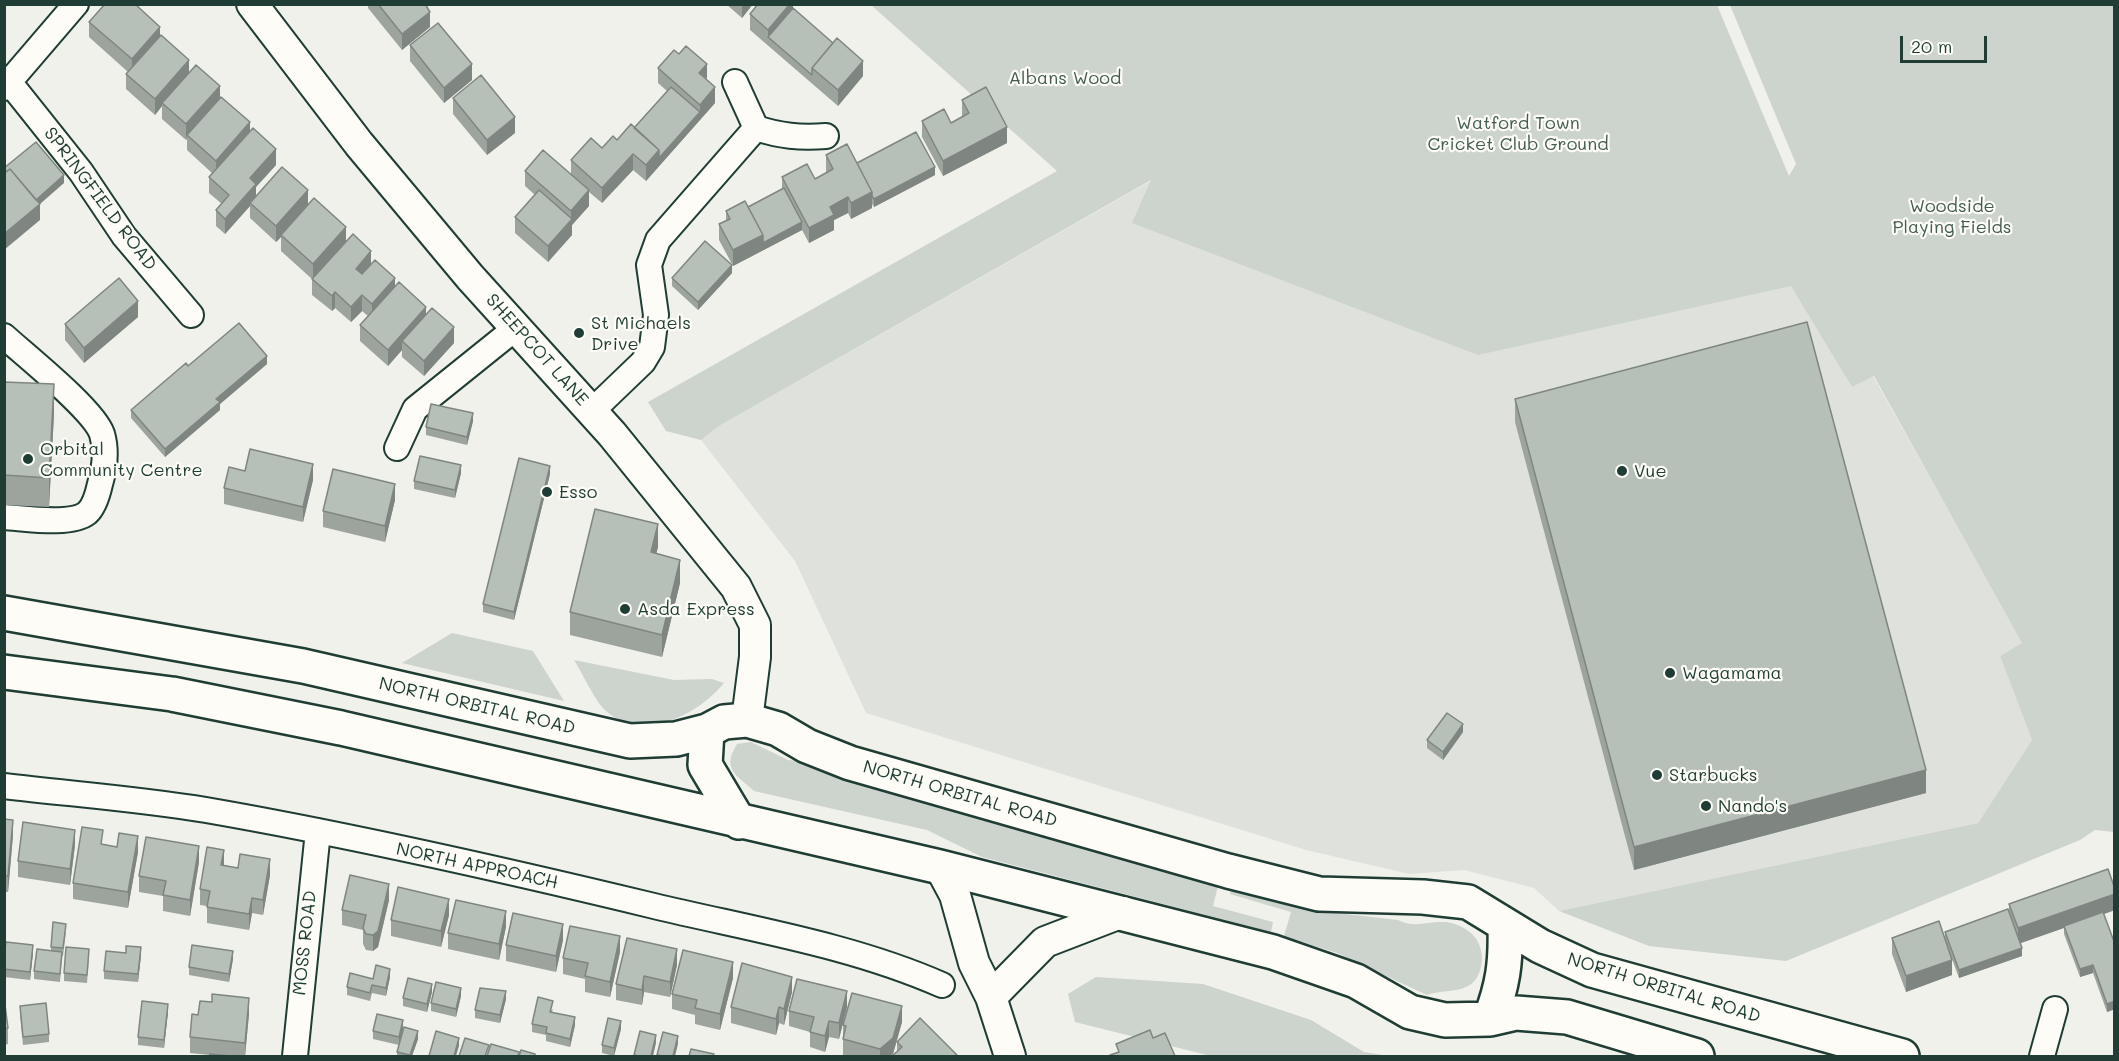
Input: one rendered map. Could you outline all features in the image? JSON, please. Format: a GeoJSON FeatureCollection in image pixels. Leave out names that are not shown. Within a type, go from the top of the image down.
{"type":"FeatureCollection","features":[{"type":"Feature","properties":{"kind":"highway","name":"NORTH ORBITAL ROAD"},"geometry":{"type":"LineString","coordinates":[[4,613],[303,666],[630,741],[654,742],[707,731],[724,722],[747,720],[778,729],[807,746],[850,763],[1228,871],[1319,894],[1423,897],[1468,902],[1505,927],[1562,958],[1592,970],[1902,1056]]}},
{"type":"Feature","properties":{"kind":"highway"},"geometry":{"type":"LineString","coordinates":[[4,672],[172,694],[341,728],[940,867],[1272,952],[1356,981],[1410,1012],[1445,1020],[1490,1019],[1516,1013],[1567,1017],[1697,1056]]}},
{"type":"Feature","properties":{"kind":"highway"},"geometry":{"type":"LineString","coordinates":[[707,731],[705,765],[739,822]]}},
{"type":"Feature","properties":{"kind":"highway"},"geometry":{"type":"LineString","coordinates":[[1490,1019],[1502,986],[1506,960],[1505,927]]}},
{"type":"Feature","properties":{"kind":"street"},"geometry":{"type":"LineString","coordinates":[[7,85],[76,4]]}},
{"type":"Feature","properties":{"kind":"street","name":"SHEEPCOT LANE"},"geometry":{"type":"LineString","coordinates":[[252,4],[359,144],[470,278],[592,411],[652,481],[736,587],[755,625],[755,657],[747,720]]}},
{"type":"Feature","properties":{"kind":"street"},"geometry":{"type":"LineString","coordinates":[[735,82],[756,128],[778,136],[801,138],[826,136]]}},
{"type":"Feature","properties":{"kind":"street","name":"SPRINGFIELD ROAD"},"geometry":{"type":"LineString","coordinates":[[7,85],[81,172],[124,236],[191,315]]}},
{"type":"Feature","properties":{"kind":"street"},"geometry":{"type":"LineString","coordinates":[[592,411],[642,362],[652,347],[656,315],[649,265],[658,240],[756,128]]}},
{"type":"Feature","properties":{"kind":"street"},"geometry":{"type":"LineString","coordinates":[[398,448],[415,409],[517,327]]}},
{"type":"Feature","properties":{"kind":"street"},"geometry":{"type":"LineString","coordinates":[[4,336],[85,411],[101,432],[105,463],[97,497],[87,513],[74,519],[58,520],[4,517]]}},
{"type":"Feature","properties":{"kind":"street","name":"NORTH APPROACH"},"geometry":{"type":"LineString","coordinates":[[4,786],[203,809],[318,831],[581,888],[842,950],[905,969],[942,985]]}},
{"type":"Feature","properties":{"kind":"street","name":"MOSS ROAD"},"geometry":{"type":"LineString","coordinates":[[295,1056],[318,831]]}},
{"type":"Feature","properties":{"kind":"street"},"geometry":{"type":"LineString","coordinates":[[940,867],[955,896],[974,963],[992,997],[1010,1056]]}},
{"type":"Feature","properties":{"kind":"street"},"geometry":{"type":"LineString","coordinates":[[992,997],[1045,942],[1123,912]]}},
{"type":"Feature","properties":{"kind":"street"},"geometry":{"type":"LineString","coordinates":[[2042,1056],[2055,1009]]}},
{"type":"Feature","properties":{"kind":"shaded area"},"geometry":{"type":"Polygon","coordinates":[[[1184,162],[1782,238],[1851,386],[1873,376],[2023,643],[2000,656],[2032,740],[1978,823],[1559,911],[1534,888],[1464,870],[1409,874],[1306,850],[866,713],[795,561],[701,440],[719,426],[1184,162]]]}},
{"type":"Feature","properties":{"kind":"green space"},"geometry":{"type":"Polygon","coordinates":[[[871,5],[1717,5],[1789,176],[1796,164],[1730,5],[2114,5],[2114,832],[2095,830],[2080,840],[1786,961],[1649,946],[1559,911],[1978,823],[2032,740],[2000,656],[2022,643],[1874,376],[1852,387],[1791,286],[1478,355],[1132,223],[1151,180],[719,426],[701,440],[666,431],[648,402],[1057,171],[871,5]]]}},
{"type":"Feature","properties":{"kind":"green space"},"geometry":{"type":"Polygon","coordinates":[[[452,633],[533,651],[564,701],[402,663],[452,633]]]}},
{"type":"Feature","properties":{"kind":"green space"},"geometry":{"type":"Polygon","coordinates":[[[574,660],[674,680],[712,679],[724,683],[713,695],[685,714],[653,725],[636,725],[621,720],[602,707],[574,660]]]}},
{"type":"Feature","properties":{"kind":"green space"},"geometry":{"type":"Polygon","coordinates":[[[751,742],[788,760],[1219,882],[1213,906],[1273,922],[1271,932],[982,857],[927,830],[754,791],[737,776],[731,766],[732,753],[737,744],[751,742]]]}},
{"type":"Feature","properties":{"kind":"green space"},"geometry":{"type":"Polygon","coordinates":[[[1232,885],[1337,913],[1416,924],[1452,923],[1472,934],[1477,940],[1482,956],[1480,971],[1475,980],[1462,989],[1427,995],[1337,953],[1284,936],[1291,912],[1230,894],[1232,885]]]}},
{"type":"Feature","properties":{"kind":"green space"},"geometry":{"type":"Polygon","coordinates":[[[1096,977],[1203,984],[1311,1020],[1364,1052],[1389,1056],[1211,1056],[1075,1022],[1068,994],[1096,977]]]}},
{"type":"Feature","properties":{"kind":"building"},"geometry":{"type":"Polygon","coordinates":[[[105,4],[135,4],[160,27],[132,59],[89,22],[105,4]]]}},
{"type":"Feature","properties":{"kind":"building"},"geometry":{"type":"Polygon","coordinates":[[[378,4],[425,4],[430,12],[402,34],[378,4]]]}},
{"type":"Feature","properties":{"kind":"building"},"geometry":{"type":"Polygon","coordinates":[[[758,4],[790,4],[768,30],[750,14],[758,4]]]}},
{"type":"Feature","properties":{"kind":"building"},"geometry":{"type":"Polygon","coordinates":[[[793,8],[833,43],[812,68],[812,75],[768,37],[793,8]]]}},
{"type":"Feature","properties":{"kind":"building"},"geometry":{"type":"Polygon","coordinates":[[[438,23],[472,64],[444,88],[410,45],[438,23]]]}},
{"type":"Feature","properties":{"kind":"building"},"geometry":{"type":"Polygon","coordinates":[[[161,35],[189,60],[155,99],[126,74],[161,35]]]}},
{"type":"Feature","properties":{"kind":"building"},"geometry":{"type":"Polygon","coordinates":[[[837,38],[863,61],[838,90],[812,68],[837,38]]]}},
{"type":"Feature","properties":{"kind":"building"},"geometry":{"type":"Polygon","coordinates":[[[686,46],[707,64],[699,73],[715,87],[700,105],[658,68],[674,50],[679,54],[686,46]]]}},
{"type":"Feature","properties":{"kind":"building"},"geometry":{"type":"Polygon","coordinates":[[[196,65],[220,86],[186,124],[162,103],[196,65]]]}},
{"type":"Feature","properties":{"kind":"building"},"geometry":{"type":"Polygon","coordinates":[[[481,75],[515,117],[487,140],[453,98],[481,75]]]}},
{"type":"Feature","properties":{"kind":"building"},"geometry":{"type":"Polygon","coordinates":[[[671,87],[700,112],[659,158],[659,150],[634,128],[671,87]]]}},
{"type":"Feature","properties":{"kind":"building"},"geometry":{"type":"Polygon","coordinates":[[[986,87],[1007,127],[943,161],[922,121],[944,109],[951,123],[969,113],[962,100],[986,87]]]}},
{"type":"Feature","properties":{"kind":"building"},"geometry":{"type":"Polygon","coordinates":[[[221,97],[250,122],[216,161],[187,135],[221,97]]]}},
{"type":"Feature","properties":{"kind":"building"},"geometry":{"type":"Polygon","coordinates":[[[631,124],[659,150],[646,165],[633,154],[602,188],[571,160],[591,138],[602,148],[613,136],[617,140],[631,124]]]}},
{"type":"Feature","properties":{"kind":"building"},"geometry":{"type":"Polygon","coordinates":[[[253,128],[276,149],[250,178],[256,184],[225,219],[216,210],[229,195],[209,177],[253,128]]]}},
{"type":"Feature","properties":{"kind":"building"},"geometry":{"type":"Polygon","coordinates":[[[916,132],[935,167],[874,199],[857,163],[916,132]]]}},
{"type":"Feature","properties":{"kind":"building"},"geometry":{"type":"Polygon","coordinates":[[[36,142],[64,175],[36,200],[10,169],[6,172],[4,168],[36,142]]]}},
{"type":"Feature","properties":{"kind":"building"},"geometry":{"type":"Polygon","coordinates":[[[847,144],[872,192],[851,203],[848,197],[830,207],[834,215],[809,228],[782,177],[807,164],[815,179],[833,169],[826,155],[847,144]]]}},
{"type":"Feature","properties":{"kind":"building"},"geometry":{"type":"Polygon","coordinates":[[[543,150],[589,190],[571,211],[525,171],[543,150]]]}},
{"type":"Feature","properties":{"kind":"building"},"geometry":{"type":"Polygon","coordinates":[[[282,167],[308,190],[276,226],[250,203],[282,167]]]}},
{"type":"Feature","properties":{"kind":"building"},"geometry":{"type":"Polygon","coordinates":[[[10,169],[40,204],[4,234],[4,173],[10,169]]]}},
{"type":"Feature","properties":{"kind":"building"},"geometry":{"type":"Polygon","coordinates":[[[784,188],[802,222],[763,243],[763,235],[748,207],[784,188]]]}},
{"type":"Feature","properties":{"kind":"building"},"geometry":{"type":"Polygon","coordinates":[[[539,190],[572,219],[548,246],[515,217],[539,190]]]}},
{"type":"Feature","properties":{"kind":"building"},"geometry":{"type":"Polygon","coordinates":[[[314,198],[346,227],[313,264],[281,235],[314,198]]]}},
{"type":"Feature","properties":{"kind":"building"},"geometry":{"type":"Polygon","coordinates":[[[745,201],[763,235],[733,250],[719,224],[730,219],[726,211],[745,201]]]}},
{"type":"Feature","properties":{"kind":"building"},"geometry":{"type":"Polygon","coordinates":[[[353,234],[371,251],[356,269],[362,274],[375,260],[395,278],[372,304],[362,295],[351,307],[335,292],[332,296],[312,279],[353,234]]]}},
{"type":"Feature","properties":{"kind":"building"},"geometry":{"type":"Polygon","coordinates":[[[705,241],[732,265],[698,302],[672,278],[705,241]]]}},
{"type":"Feature","properties":{"kind":"building"},"geometry":{"type":"Polygon","coordinates":[[[119,278],[138,301],[84,348],[65,324],[119,278]]]}},
{"type":"Feature","properties":{"kind":"building"},"geometry":{"type":"Polygon","coordinates":[[[399,282],[426,307],[388,350],[360,325],[399,282]]]}},
{"type":"Feature","properties":{"kind":"building"},"geometry":{"type":"Polygon","coordinates":[[[432,308],[454,327],[424,361],[402,341],[432,308]]]}},
{"type":"Feature","properties":{"kind":"building"},"geometry":{"type":"Polygon","coordinates":[[[1807,322],[1926,770],[1634,847],[1515,399],[1807,322]]]}},
{"type":"Feature","properties":{"kind":"building"},"geometry":{"type":"Polygon","coordinates":[[[239,323],[267,356],[216,399],[220,402],[165,449],[131,410],[186,363],[188,366],[239,323]]]}},
{"type":"Feature","properties":{"kind":"building","name":"Orbital Community Centre"},"geometry":{"type":"Polygon","coordinates":[[[4,382],[54,384],[49,478],[4,475],[4,382]]]}},
{"type":"Feature","properties":{"kind":"building"},"geometry":{"type":"Polygon","coordinates":[[[431,404],[473,413],[467,437],[426,427],[431,404]]]}},
{"type":"Feature","properties":{"kind":"building"},"geometry":{"type":"Polygon","coordinates":[[[250,449],[313,464],[303,507],[224,488],[229,467],[245,471],[250,449]]]}},
{"type":"Feature","properties":{"kind":"building"},"geometry":{"type":"Polygon","coordinates":[[[420,456],[461,465],[455,490],[414,481],[420,456]]]}},
{"type":"Feature","properties":{"kind":"building"},"geometry":{"type":"Polygon","coordinates":[[[519,458],[550,466],[514,612],[483,604],[519,458]]]}},
{"type":"Feature","properties":{"kind":"building"},"geometry":{"type":"Polygon","coordinates":[[[333,469],[395,484],[385,526],[323,511],[333,469]]]}},
{"type":"Feature","properties":{"kind":"building","name":"Asda Express"},"geometry":{"type":"Polygon","coordinates":[[[595,509],[658,524],[651,552],[680,560],[662,635],[570,612],[595,509]]]}},
{"type":"Feature","properties":{"kind":"building"},"geometry":{"type":"Polygon","coordinates":[[[1447,713],[1463,724],[1443,752],[1427,740],[1447,713]]]}},
{"type":"Feature","properties":{"kind":"building"},"geometry":{"type":"Polygon","coordinates":[[[4,819],[13,820],[8,876],[4,876],[4,819]]]}},
{"type":"Feature","properties":{"kind":"building"},"geometry":{"type":"Polygon","coordinates":[[[23,822],[75,830],[70,869],[18,861],[23,822]]]}},
{"type":"Feature","properties":{"kind":"building"},"geometry":{"type":"Polygon","coordinates":[[[82,827],[103,830],[101,844],[117,847],[119,833],[138,836],[128,892],[73,883],[82,827]]]}},
{"type":"Feature","properties":{"kind":"building"},"geometry":{"type":"Polygon","coordinates":[[[146,837],[199,846],[190,900],[163,895],[166,881],[139,876],[146,837]]]}},
{"type":"Feature","properties":{"kind":"building"},"geometry":{"type":"Polygon","coordinates":[[[207,847],[224,850],[221,865],[238,868],[240,854],[270,859],[263,900],[252,898],[249,914],[207,907],[210,891],[200,889],[207,847]]]}},
{"type":"Feature","properties":{"kind":"building"},"geometry":{"type":"Polygon","coordinates":[[[2108,869],[2115,894],[2018,928],[2009,904],[2108,869]]]}},
{"type":"Feature","properties":{"kind":"building"},"geometry":{"type":"Polygon","coordinates":[[[350,875],[389,884],[378,931],[373,935],[366,934],[363,928],[366,915],[342,910],[350,875]]]}},
{"type":"Feature","properties":{"kind":"building"},"geometry":{"type":"Polygon","coordinates":[[[398,887],[449,899],[441,931],[391,920],[398,887]]]}},
{"type":"Feature","properties":{"kind":"building"},"geometry":{"type":"Polygon","coordinates":[[[456,900],[506,911],[499,944],[448,933],[456,900]]]}},
{"type":"Feature","properties":{"kind":"building"},"geometry":{"type":"Polygon","coordinates":[[[2008,909],[2022,948],[1959,970],[1945,932],[2008,909]]]}},
{"type":"Feature","properties":{"kind":"building"},"geometry":{"type":"Polygon","coordinates":[[[2103,912],[2115,944],[2115,1001],[2107,1004],[2093,965],[2080,969],[2064,926],[2103,912]]]}},
{"type":"Feature","properties":{"kind":"building"},"geometry":{"type":"Polygon","coordinates":[[[513,913],[563,924],[556,956],[506,945],[513,913]]]}},
{"type":"Feature","properties":{"kind":"building"},"geometry":{"type":"Polygon","coordinates":[[[1939,921],[1952,960],[1906,976],[1892,938],[1939,921]]]}},
{"type":"Feature","properties":{"kind":"building"},"geometry":{"type":"Polygon","coordinates":[[[53,922],[66,924],[63,948],[51,947],[53,922]]]}},
{"type":"Feature","properties":{"kind":"building"},"geometry":{"type":"Polygon","coordinates":[[[570,926],[620,936],[610,982],[585,976],[588,963],[563,958],[570,926]]]}},
{"type":"Feature","properties":{"kind":"building"},"geometry":{"type":"Polygon","coordinates":[[[627,938],[677,949],[670,982],[644,976],[642,990],[616,984],[627,938]]]}},
{"type":"Feature","properties":{"kind":"building"},"geometry":{"type":"Polygon","coordinates":[[[6,942],[33,945],[30,972],[4,969],[6,942]]]}},
{"type":"Feature","properties":{"kind":"building"},"geometry":{"type":"Polygon","coordinates":[[[192,945],[233,951],[229,974],[189,967],[192,945]]]}},
{"type":"Feature","properties":{"kind":"building"},"geometry":{"type":"Polygon","coordinates":[[[126,946],[141,947],[138,974],[104,971],[106,951],[126,953],[126,946]]]}},
{"type":"Feature","properties":{"kind":"building"},"geometry":{"type":"Polygon","coordinates":[[[66,947],[89,949],[87,975],[64,973],[66,947]]]}},
{"type":"Feature","properties":{"kind":"building"},"geometry":{"type":"Polygon","coordinates":[[[37,949],[62,952],[60,974],[34,971],[37,949]]]}},
{"type":"Feature","properties":{"kind":"building"},"geometry":{"type":"Polygon","coordinates":[[[683,950],[733,962],[720,1014],[695,1008],[697,1000],[672,994],[683,950]]]}},
{"type":"Feature","properties":{"kind":"building"},"geometry":{"type":"Polygon","coordinates":[[[742,963],[792,977],[784,1009],[779,1007],[776,1019],[731,1007],[742,963]]]}},
{"type":"Feature","properties":{"kind":"building"},"geometry":{"type":"Polygon","coordinates":[[[376,965],[390,969],[386,988],[372,985],[370,993],[347,987],[350,973],[373,979],[376,965]]]}},
{"type":"Feature","properties":{"kind":"building"},"geometry":{"type":"Polygon","coordinates":[[[408,978],[432,984],[427,1004],[403,998],[408,978]]]}},
{"type":"Feature","properties":{"kind":"building"},"geometry":{"type":"Polygon","coordinates":[[[797,979],[847,991],[839,1023],[829,1021],[825,1036],[810,1032],[814,1017],[789,1011],[797,979]]]}},
{"type":"Feature","properties":{"kind":"building"},"geometry":{"type":"Polygon","coordinates":[[[436,982],[461,988],[456,1009],[431,1003],[436,982]]]}},
{"type":"Feature","properties":{"kind":"building"},"geometry":{"type":"Polygon","coordinates":[[[480,988],[506,991],[500,1015],[475,1010],[480,988]]]}},
{"type":"Feature","properties":{"kind":"building"},"geometry":{"type":"Polygon","coordinates":[[[852,993],[902,1006],[893,1038],[880,1049],[843,1039],[846,1026],[843,1025],[852,993]]]}},
{"type":"Feature","properties":{"kind":"building"},"geometry":{"type":"Polygon","coordinates":[[[212,994],[249,998],[245,1043],[190,1037],[192,1014],[198,1015],[200,1001],[212,1002],[212,994]]]}},
{"type":"Feature","properties":{"kind":"building"},"geometry":{"type":"Polygon","coordinates":[[[4,997],[8,1028],[4,1029],[4,997]]]}},
{"type":"Feature","properties":{"kind":"building"},"geometry":{"type":"Polygon","coordinates":[[[538,997],[553,1001],[550,1012],[575,1017],[570,1039],[546,1033],[547,1027],[532,1024],[538,997]]]}},
{"type":"Feature","properties":{"kind":"building"},"geometry":{"type":"Polygon","coordinates":[[[142,1001],[168,1004],[164,1040],[138,1037],[142,1001]]]}},
{"type":"Feature","properties":{"kind":"building"},"geometry":{"type":"Polygon","coordinates":[[[46,1003],[49,1034],[23,1037],[20,1006],[46,1003]]]}},
{"type":"Feature","properties":{"kind":"building"},"geometry":{"type":"Polygon","coordinates":[[[377,1014],[403,1020],[399,1037],[373,1031],[377,1014]]]}},
{"type":"Feature","properties":{"kind":"building"},"geometry":{"type":"Polygon","coordinates":[[[608,1018],[621,1021],[614,1048],[602,1045],[608,1018]]]}},
{"type":"Feature","properties":{"kind":"building"},"geometry":{"type":"Polygon","coordinates":[[[920,1018],[957,1055],[892,1056],[902,1047],[897,1042],[920,1018]]]}},
{"type":"Feature","properties":{"kind":"building"},"geometry":{"type":"Polygon","coordinates":[[[404,1027],[418,1031],[410,1055],[397,1052],[404,1027]]]}},
{"type":"Feature","properties":{"kind":"building"},"geometry":{"type":"Polygon","coordinates":[[[1150,1030],[1153,1038],[1165,1033],[1175,1056],[1110,1056],[1119,1052],[1116,1044],[1150,1030]]]}},
{"type":"Feature","properties":{"kind":"building"},"geometry":{"type":"Polygon","coordinates":[[[436,1031],[459,1038],[454,1056],[429,1056],[436,1031]]]}},
{"type":"Feature","properties":{"kind":"building"},"geometry":{"type":"Polygon","coordinates":[[[640,1031],[656,1035],[651,1056],[634,1055],[640,1031]]]}},
{"type":"Feature","properties":{"kind":"building"},"geometry":{"type":"Polygon","coordinates":[[[663,1032],[678,1036],[673,1056],[657,1055],[663,1032]]]}},
{"type":"Feature","properties":{"kind":"building"},"geometry":{"type":"Polygon","coordinates":[[[465,1038],[489,1045],[485,1056],[459,1056],[465,1038]]]}},
{"type":"Feature","properties":{"kind":"building"},"geometry":{"type":"Polygon","coordinates":[[[491,1044],[519,1052],[518,1056],[487,1056],[491,1044]]]}},
{"type":"Feature","properties":{"kind":"building"},"geometry":{"type":"Polygon","coordinates":[[[691,1049],[714,1054],[713,1056],[689,1056],[691,1049]]]}},
{"type":"Feature","properties":{"kind":"building"},"geometry":{"type":"Polygon","coordinates":[[[521,1050],[535,1054],[535,1056],[519,1056],[521,1050]]]}},
{"type":"Feature","properties":{"kind":"place","name":"St Michaels Drive"},"geometry":{"type":"Point","coordinates":[579,333]}},
{"type":"Feature","properties":{"kind":"place","name":"Orbital Community Centre"},"geometry":{"type":"Point","coordinates":[28,459]}},
{"type":"Feature","properties":{"kind":"place","name":"Vue"},"geometry":{"type":"Point","coordinates":[1622,471]}},
{"type":"Feature","properties":{"kind":"place","name":"Esso"},"geometry":{"type":"Point","coordinates":[547,492]}},
{"type":"Feature","properties":{"kind":"place","name":"Asda Express"},"geometry":{"type":"Point","coordinates":[625,609]}},
{"type":"Feature","properties":{"kind":"place","name":"Wagamama"},"geometry":{"type":"Point","coordinates":[1670,673]}},
{"type":"Feature","properties":{"kind":"place","name":"Starbucks"},"geometry":{"type":"Point","coordinates":[1657,775]}},
{"type":"Feature","properties":{"kind":"place","name":"Nando's"},"geometry":{"type":"Point","coordinates":[1706,806]}},
{"type":"Feature","properties":{"kind":"park label","name":"Albans Wood"},"geometry":{"type":"Point","coordinates":[1065,78]}},
{"type":"Feature","properties":{"kind":"park label","name":"Watford Town Cricket Club Ground"},"geometry":{"type":"Point","coordinates":[1518,133]}},
{"type":"Feature","properties":{"kind":"park label","name":"Woodside Playing Fields"},"geometry":{"type":"Point","coordinates":[1952,216]}}]}
